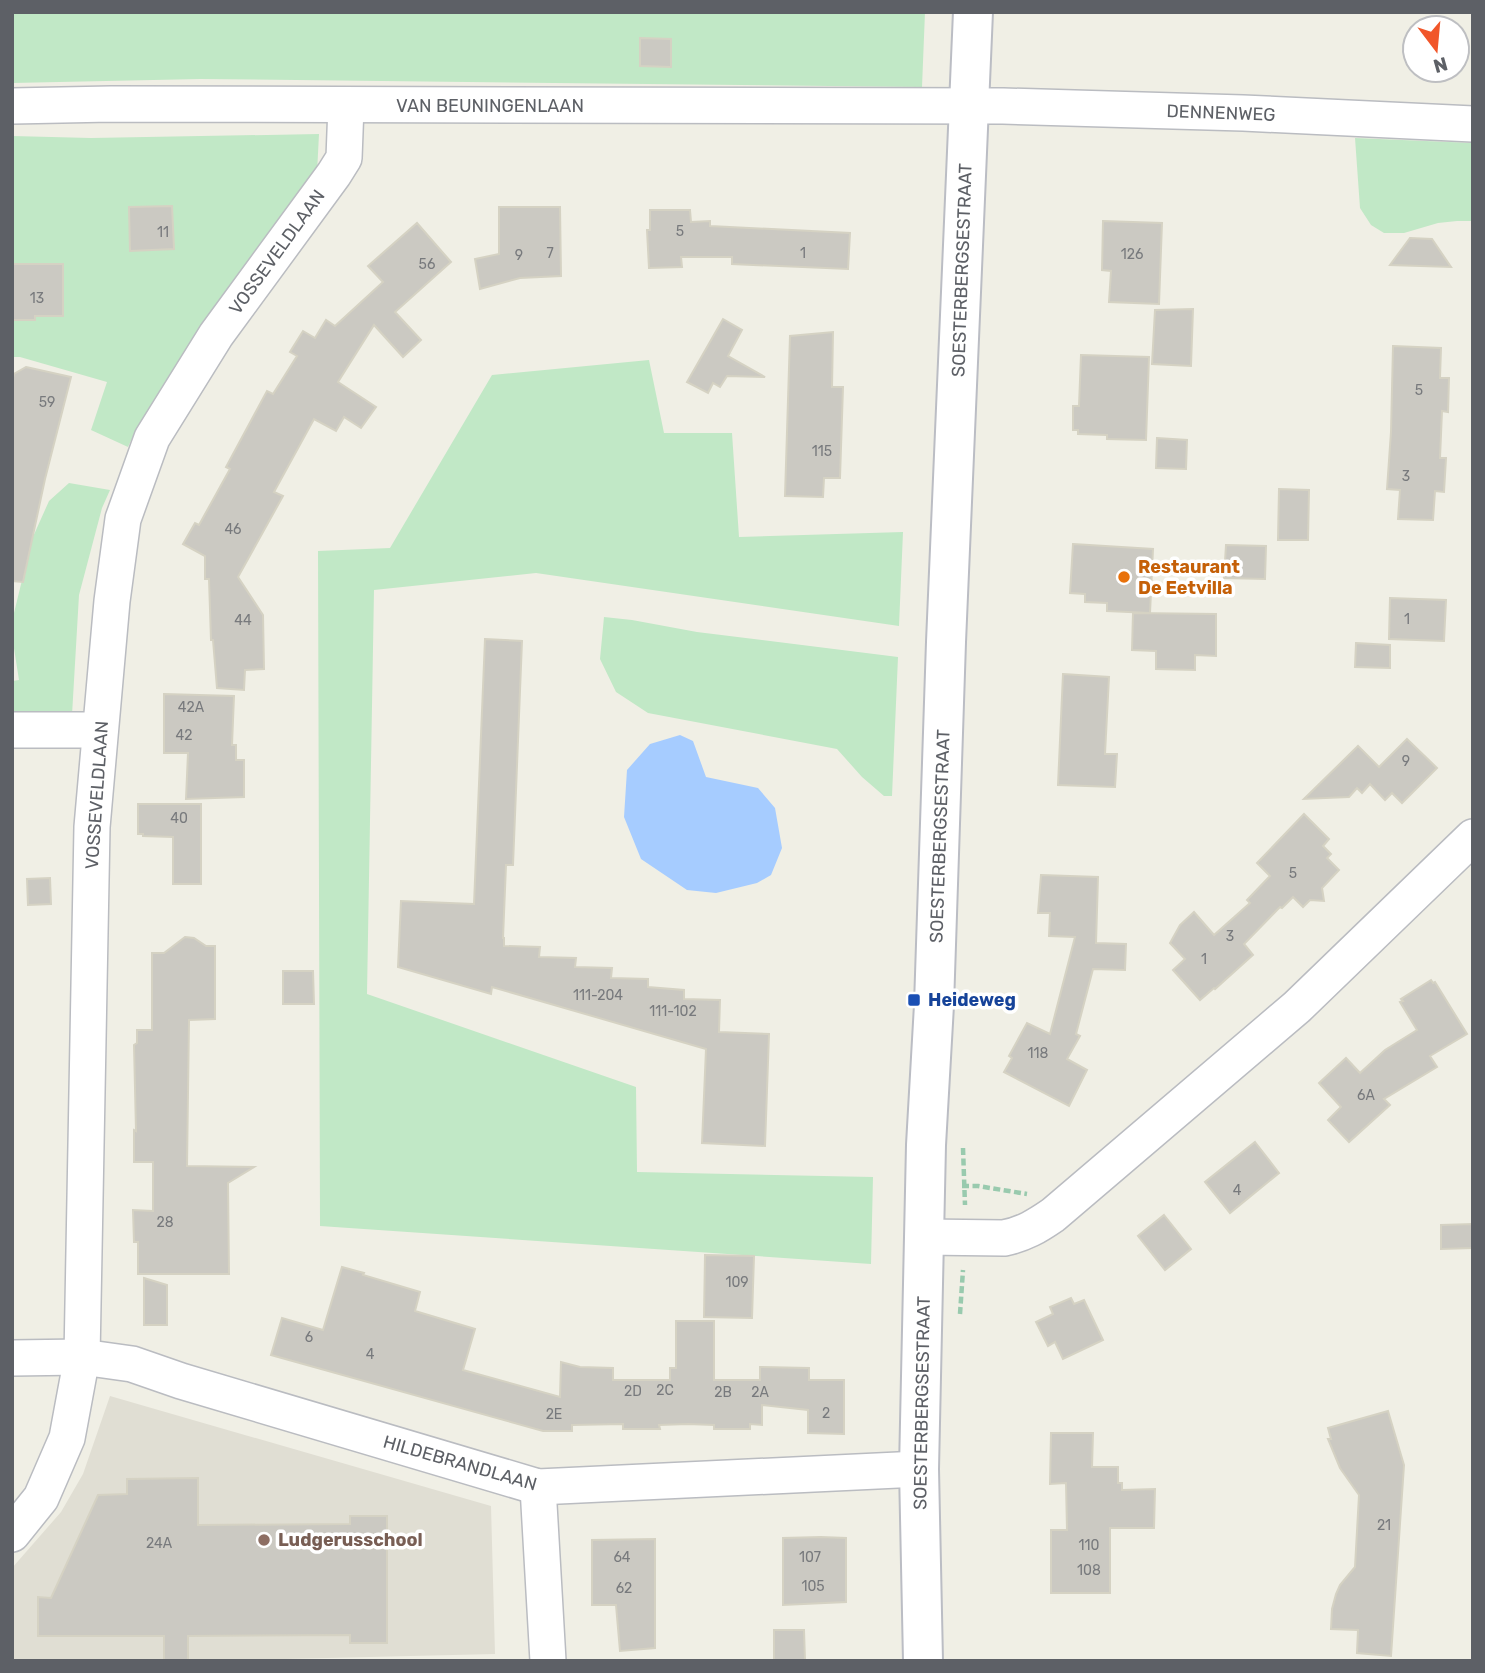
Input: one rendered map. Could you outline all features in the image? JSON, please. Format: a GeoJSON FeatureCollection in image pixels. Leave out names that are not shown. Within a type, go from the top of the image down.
{"type":"FeatureCollection","features":[{"type":"Feature","properties":{"kind":"main road","name":"SOESTERBERGSESTRAAT"},"geometry":{"type":"LineString","coordinates":[[923,1661],[919,1469],[926,1145],[974,12]]}},
{"type":"Feature","properties":{"kind":"street","name":"VAN BEUNINGENLAAN"},"geometry":{"type":"LineString","coordinates":[[12,106],[968,106]]}},
{"type":"Feature","properties":{"kind":"street","name":"VOSSEVELDLAAN"},"geometry":{"type":"LineString","coordinates":[[12,1534],[41,1498],[67,1438],[82,1357],[92,827],[111,601],[124,519],[152,438],[216,335],[344,158],[346,106]]}},
{"type":"Feature","properties":{"kind":"street","name":"DENNENWEG"},"geometry":{"type":"LineString","coordinates":[[968,106],[1243,113],[1473,124]]}},
{"type":"Feature","properties":{"kind":"street"},"geometry":{"type":"LineString","coordinates":[[12,730],[100,730]]}},
{"type":"Feature","properties":{"kind":"street"},"geometry":{"type":"LineString","coordinates":[[924,1237],[1004,1238],[1029,1231],[1069,1201],[1297,1007],[1473,837]]}},
{"type":"Feature","properties":{"kind":"street","name":"HILDEBRANDLAAN"},"geometry":{"type":"LineString","coordinates":[[12,1358],[82,1357],[132,1364],[538,1487],[919,1469]]}},
{"type":"Feature","properties":{"kind":"street"},"geometry":{"type":"LineString","coordinates":[[538,1487],[548,1661]]}},
{"type":"Feature","properties":{"kind":"path"},"geometry":{"type":"LineString","coordinates":[[965,1186],[1069,1201]]}},
{"type":"Feature","properties":{"kind":"shaded area","name":"Ludgerusschool"},"geometry":{"type":"Polygon","coordinates":[[[110,1396],[491,1506],[495,1654],[205,1661],[12,1661],[12,1568],[61,1512],[83,1474],[110,1396]]]}},
{"type":"Feature","properties":{"kind":"green space"},"geometry":{"type":"Polygon","coordinates":[[[12,12],[925,12],[922,87],[200,79],[12,83],[12,12]]]}},
{"type":"Feature","properties":{"kind":"green space"},"geometry":{"type":"Polygon","coordinates":[[[319,134],[317,173],[208,321],[136,430],[128,447],[91,430],[107,382],[12,357],[12,136],[91,138],[319,134]]]}},
{"type":"Feature","properties":{"kind":"green space"},"geometry":{"type":"Polygon","coordinates":[[[1355,138],[1473,143],[1473,221],[1438,223],[1404,233],[1384,233],[1371,225],[1360,208],[1355,138]]]}},
{"type":"Feature","properties":{"kind":"green space"},"geometry":{"type":"Polygon","coordinates":[[[649,360],[664,433],[732,433],[739,537],[903,532],[899,626],[536,573],[374,590],[367,994],[636,1087],[637,1172],[873,1177],[871,1264],[320,1226],[318,551],[390,548],[492,375],[649,360]]]}},
{"type":"Feature","properties":{"kind":"green space"},"geometry":{"type":"Polygon","coordinates":[[[69,483],[110,490],[102,508],[79,595],[72,715],[12,715],[12,681],[19,680],[13,642],[14,613],[32,539],[49,501],[69,483]]]}},
{"type":"Feature","properties":{"kind":"green space"},"geometry":{"type":"Polygon","coordinates":[[[604,617],[697,632],[898,657],[892,796],[884,796],[862,777],[837,749],[648,713],[616,692],[600,659],[604,617]]]}},
{"type":"Feature","properties":{"kind":"water"},"geometry":{"type":"Polygon","coordinates":[[[680,735],[693,741],[706,777],[758,788],[775,808],[782,848],[771,875],[757,883],[716,893],[687,890],[641,859],[624,817],[627,770],[650,744],[680,735]]]}},
{"type":"Feature","properties":{"kind":"building"},"geometry":{"type":"Polygon","coordinates":[[[640,38],[671,39],[671,67],[640,66],[640,38]]]}},
{"type":"Feature","properties":{"kind":"building"},"geometry":{"type":"Polygon","coordinates":[[[172,206],[174,249],[130,251],[129,207],[172,206]]]}},
{"type":"Feature","properties":{"kind":"building"},"geometry":{"type":"Polygon","coordinates":[[[499,207],[560,207],[561,276],[520,278],[480,289],[475,259],[499,254],[499,207]]]}},
{"type":"Feature","properties":{"kind":"building"},"geometry":{"type":"Polygon","coordinates":[[[650,210],[690,210],[691,222],[710,221],[710,226],[850,233],[848,269],[732,264],[732,257],[681,257],[682,267],[649,268],[647,230],[650,230],[650,210]]]}},
{"type":"Feature","properties":{"kind":"building"},"geometry":{"type":"Polygon","coordinates":[[[1103,221],[1162,223],[1159,304],[1109,302],[1111,271],[1102,270],[1103,221]]]}},
{"type":"Feature","properties":{"kind":"building"},"geometry":{"type":"Polygon","coordinates":[[[417,223],[451,262],[395,312],[421,340],[403,357],[374,325],[338,382],[376,407],[361,428],[344,417],[336,431],[314,419],[274,492],[283,496],[238,577],[263,615],[264,669],[245,670],[244,690],[217,688],[205,556],[183,544],[195,523],[199,525],[230,469],[226,467],[267,391],[273,394],[297,356],[290,352],[303,331],[315,338],[326,320],[335,326],[383,282],[368,266],[417,223]]]}},
{"type":"Feature","properties":{"kind":"building"},"geometry":{"type":"Polygon","coordinates":[[[1410,238],[1432,239],[1451,267],[1390,265],[1410,238]]]}},
{"type":"Feature","properties":{"kind":"building"},"geometry":{"type":"Polygon","coordinates":[[[12,264],[63,264],[63,316],[35,316],[35,320],[12,320],[12,264]]]}},
{"type":"Feature","properties":{"kind":"building"},"geometry":{"type":"Polygon","coordinates":[[[1193,309],[1191,366],[1152,364],[1155,310],[1193,309]]]}},
{"type":"Feature","properties":{"kind":"building"},"geometry":{"type":"Polygon","coordinates":[[[723,319],[742,330],[728,356],[765,377],[727,376],[720,387],[713,383],[708,393],[687,382],[723,319]]]}},
{"type":"Feature","properties":{"kind":"building"},"geometry":{"type":"Polygon","coordinates":[[[833,332],[832,387],[843,387],[840,478],[824,478],[823,497],[785,496],[790,336],[833,332]]]}},
{"type":"Feature","properties":{"kind":"building"},"geometry":{"type":"Polygon","coordinates":[[[1393,346],[1441,348],[1440,378],[1449,378],[1448,412],[1442,411],[1440,458],[1446,458],[1444,492],[1435,491],[1433,520],[1398,519],[1400,490],[1387,489],[1393,346]]]}},
{"type":"Feature","properties":{"kind":"building"},"geometry":{"type":"Polygon","coordinates":[[[1081,355],[1149,357],[1146,440],[1107,439],[1107,435],[1078,434],[1078,430],[1073,430],[1073,406],[1079,406],[1081,355]]]}},
{"type":"Feature","properties":{"kind":"building"},"geometry":{"type":"Polygon","coordinates":[[[26,367],[71,377],[23,582],[12,581],[12,381],[14,374],[26,367]]]}},
{"type":"Feature","properties":{"kind":"building"},"geometry":{"type":"Polygon","coordinates":[[[1157,438],[1187,440],[1186,469],[1156,468],[1157,438]]]}},
{"type":"Feature","properties":{"kind":"building"},"geometry":{"type":"Polygon","coordinates":[[[1279,489],[1309,490],[1308,540],[1278,540],[1279,489]]]}},
{"type":"Feature","properties":{"kind":"building"},"geometry":{"type":"Polygon","coordinates":[[[1073,544],[1153,549],[1150,613],[1107,611],[1107,603],[1085,602],[1085,594],[1070,593],[1073,544]]]}},
{"type":"Feature","properties":{"kind":"building"},"geometry":{"type":"Polygon","coordinates":[[[1226,545],[1266,546],[1265,579],[1224,578],[1226,545]]]}},
{"type":"Feature","properties":{"kind":"building"},"geometry":{"type":"Polygon","coordinates":[[[1390,598],[1446,600],[1444,641],[1389,639],[1390,598]]]}},
{"type":"Feature","properties":{"kind":"building"},"geometry":{"type":"Polygon","coordinates":[[[1133,613],[1216,614],[1216,656],[1195,655],[1195,670],[1156,669],[1156,651],[1132,650],[1133,613]]]}},
{"type":"Feature","properties":{"kind":"building"},"geometry":{"type":"Polygon","coordinates":[[[485,639],[522,641],[513,865],[506,865],[504,946],[540,947],[539,957],[576,958],[575,967],[612,968],[611,978],[648,979],[648,987],[684,990],[684,999],[720,1000],[719,1032],[769,1034],[765,1146],[702,1143],[706,1049],[492,987],[491,994],[398,967],[401,901],[474,904],[485,639]]]}},
{"type":"Feature","properties":{"kind":"building"},"geometry":{"type":"Polygon","coordinates":[[[1356,643],[1390,645],[1390,668],[1355,667],[1356,643]]]}},
{"type":"Feature","properties":{"kind":"building"},"geometry":{"type":"Polygon","coordinates":[[[1063,674],[1109,677],[1105,754],[1117,754],[1115,787],[1058,785],[1063,674]]]}},
{"type":"Feature","properties":{"kind":"building"},"geometry":{"type":"Polygon","coordinates":[[[164,694],[234,696],[232,745],[236,745],[236,760],[244,760],[244,797],[186,799],[188,753],[164,753],[164,694]]]}},
{"type":"Feature","properties":{"kind":"building"},"geometry":{"type":"Polygon","coordinates":[[[1407,739],[1437,768],[1402,803],[1392,793],[1385,800],[1370,784],[1362,793],[1357,788],[1349,797],[1304,799],[1358,746],[1379,767],[1407,739]]]}},
{"type":"Feature","properties":{"kind":"building"},"geometry":{"type":"Polygon","coordinates":[[[138,804],[201,804],[201,884],[173,884],[173,837],[138,834],[138,804]]]}},
{"type":"Feature","properties":{"kind":"building"},"geometry":{"type":"Polygon","coordinates":[[[1304,814],[1329,839],[1323,846],[1331,854],[1327,858],[1339,870],[1322,888],[1324,901],[1310,900],[1303,907],[1293,897],[1280,907],[1244,944],[1253,955],[1200,1000],[1173,970],[1185,959],[1170,943],[1180,925],[1194,912],[1214,935],[1250,903],[1247,900],[1270,876],[1257,863],[1304,814]]]}},
{"type":"Feature","properties":{"kind":"building"},"geometry":{"type":"Polygon","coordinates":[[[1041,875],[1098,877],[1096,943],[1126,944],[1125,970],[1093,969],[1076,1034],[1080,1036],[1067,1059],[1087,1070],[1069,1106],[1004,1072],[1012,1058],[1009,1056],[1027,1023],[1050,1034],[1075,937],[1049,936],[1050,913],[1038,913],[1041,875]]]}},
{"type":"Feature","properties":{"kind":"building"},"geometry":{"type":"Polygon","coordinates":[[[50,878],[51,904],[28,905],[27,879],[50,878]]]}},
{"type":"Feature","properties":{"kind":"building"},"geometry":{"type":"Polygon","coordinates":[[[185,937],[194,938],[206,946],[215,946],[215,1019],[189,1020],[187,1166],[254,1167],[228,1183],[229,1274],[138,1274],[138,1242],[134,1242],[133,1210],[153,1211],[153,1162],[134,1162],[134,1045],[137,1043],[137,1030],[152,1030],[152,953],[164,953],[185,937]]]}},
{"type":"Feature","properties":{"kind":"building"},"geometry":{"type":"Polygon","coordinates":[[[283,971],[313,971],[314,1004],[283,1004],[283,971]]]}},
{"type":"Feature","properties":{"kind":"building"},"geometry":{"type":"Polygon","coordinates":[[[1431,980],[1435,982],[1467,1034],[1430,1056],[1437,1067],[1384,1099],[1390,1105],[1349,1142],[1328,1120],[1341,1107],[1319,1083],[1346,1058],[1360,1073],[1385,1050],[1417,1030],[1400,1002],[1431,980]]]}},
{"type":"Feature","properties":{"kind":"building"},"geometry":{"type":"Polygon","coordinates":[[[1255,1142],[1279,1173],[1230,1213],[1205,1182],[1255,1142]]]}},
{"type":"Feature","properties":{"kind":"building"},"geometry":{"type":"Polygon","coordinates":[[[1164,1215],[1191,1249],[1165,1270],[1138,1236],[1164,1215]]]}},
{"type":"Feature","properties":{"kind":"building"},"geometry":{"type":"Polygon","coordinates":[[[1473,1224],[1473,1248],[1441,1249],[1441,1225],[1473,1224]]]}},
{"type":"Feature","properties":{"kind":"building"},"geometry":{"type":"Polygon","coordinates":[[[705,1255],[754,1256],[752,1318],[704,1317],[705,1255]]]}},
{"type":"Feature","properties":{"kind":"building"},"geometry":{"type":"Polygon","coordinates":[[[342,1267],[420,1292],[415,1311],[475,1329],[463,1370],[560,1397],[561,1362],[580,1367],[613,1368],[613,1380],[670,1380],[670,1368],[676,1368],[676,1321],[714,1321],[714,1380],[760,1380],[760,1367],[809,1368],[809,1380],[844,1380],[844,1434],[808,1433],[808,1410],[762,1405],[762,1425],[750,1424],[750,1429],[714,1429],[714,1425],[688,1424],[659,1425],[660,1429],[623,1429],[623,1424],[572,1425],[572,1431],[543,1431],[271,1355],[282,1318],[323,1330],[342,1267]]]}},
{"type":"Feature","properties":{"kind":"building"},"geometry":{"type":"Polygon","coordinates":[[[144,1278],[167,1285],[167,1325],[144,1325],[144,1278]]]}},
{"type":"Feature","properties":{"kind":"building"},"geometry":{"type":"Polygon","coordinates":[[[1071,1298],[1074,1304],[1084,1300],[1103,1340],[1063,1359],[1055,1342],[1048,1346],[1036,1322],[1053,1314],[1050,1307],[1071,1298]]]}},
{"type":"Feature","properties":{"kind":"building"},"geometry":{"type":"Polygon","coordinates":[[[1388,1411],[1404,1465],[1391,1656],[1357,1653],[1358,1630],[1331,1629],[1336,1594],[1355,1567],[1359,1495],[1340,1468],[1328,1439],[1331,1439],[1328,1428],[1388,1411]]]}},
{"type":"Feature","properties":{"kind":"building"},"geometry":{"type":"Polygon","coordinates":[[[1051,1433],[1093,1433],[1092,1467],[1118,1467],[1118,1483],[1122,1483],[1122,1490],[1155,1489],[1154,1528],[1110,1528],[1110,1593],[1051,1593],[1051,1530],[1067,1530],[1066,1483],[1050,1484],[1051,1433]]]}},
{"type":"Feature","properties":{"kind":"building"},"geometry":{"type":"Polygon","coordinates":[[[198,1478],[198,1525],[350,1524],[350,1516],[387,1516],[387,1643],[350,1643],[350,1635],[188,1636],[188,1661],[179,1661],[164,1660],[164,1636],[38,1636],[38,1597],[51,1598],[98,1495],[127,1494],[127,1479],[198,1478]]]}},
{"type":"Feature","properties":{"kind":"building"},"geometry":{"type":"Polygon","coordinates":[[[783,1538],[846,1538],[846,1602],[783,1605],[783,1538]]]}},
{"type":"Feature","properties":{"kind":"building"},"geometry":{"type":"Polygon","coordinates":[[[655,1539],[655,1648],[620,1651],[616,1605],[592,1605],[592,1540],[655,1539]]]}},
{"type":"Feature","properties":{"kind":"building"},"geometry":{"type":"Polygon","coordinates":[[[774,1630],[804,1630],[805,1661],[774,1661],[774,1630]]]}},
{"type":"Feature","properties":{"kind":"place","name":"Restaurant De Eetvilla"},"geometry":{"type":"Point","coordinates":[1124,577]}},
{"type":"Feature","properties":{"kind":"place","name":"Heideweg"},"geometry":{"type":"Point","coordinates":[914,1000]}},
{"type":"Feature","properties":{"kind":"place","name":"Ludgerusschool"},"geometry":{"type":"Point","coordinates":[264,1540]}}]}
